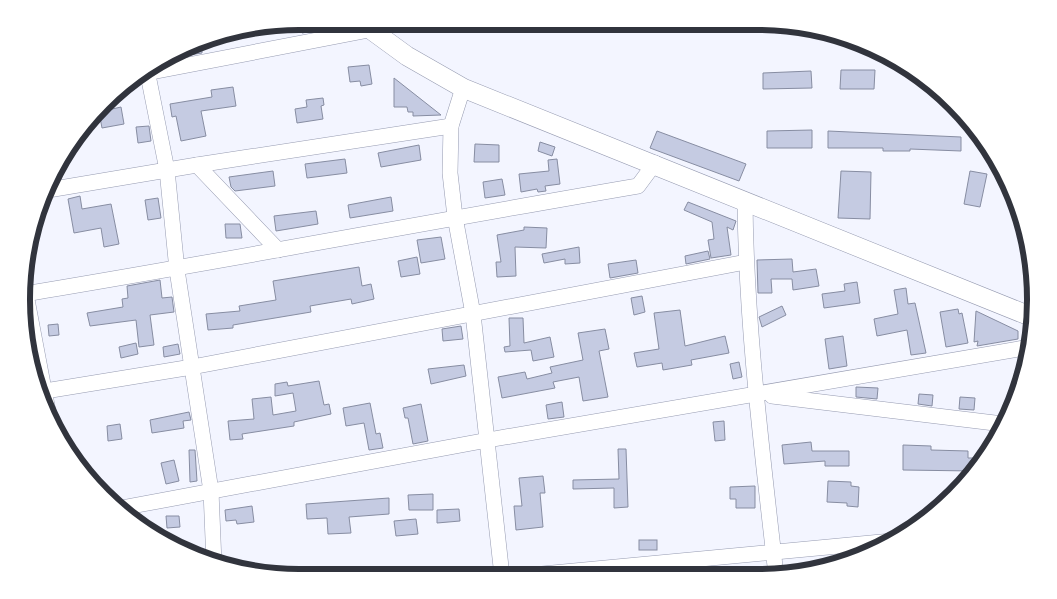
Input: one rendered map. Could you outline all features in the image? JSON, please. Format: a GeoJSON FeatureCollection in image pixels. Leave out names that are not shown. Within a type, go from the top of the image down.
{"type":"FeatureCollection","features":[{"type":"Feature","properties":{"kind":"main road"},"geometry":{"type":"LineString","coordinates":[[370,30],[407,56],[463,88],[655,163],[1026,315]]}},
{"type":"Feature","properties":{"kind":"street"},"geometry":{"type":"LineString","coordinates":[[159,70],[345,30]]}},
{"type":"Feature","properties":{"kind":"street"},"geometry":{"type":"LineString","coordinates":[[144,79],[167,170],[177,270],[211,491],[214,555]]}},
{"type":"Feature","properties":{"kind":"street"},"geometry":{"type":"LineString","coordinates":[[463,88],[451,126],[450,173],[455,217],[473,314],[501,569]]}},
{"type":"Feature","properties":{"kind":"street"},"geometry":{"type":"LineString","coordinates":[[54,189],[451,126]]}},
{"type":"Feature","properties":{"kind":"street"},"geometry":{"type":"LineString","coordinates":[[30,291],[177,270],[455,217],[638,186],[655,163]]}},
{"type":"Feature","properties":{"kind":"street"},"geometry":{"type":"LineString","coordinates":[[197,165],[278,250]]}},
{"type":"Feature","properties":{"kind":"street"},"geometry":{"type":"LineString","coordinates":[[745,200],[746,262],[756,394],[775,568]]}},
{"type":"Feature","properties":{"kind":"street"},"geometry":{"type":"LineString","coordinates":[[46,390],[192,367],[746,262]]}},
{"type":"Feature","properties":{"kind":"street"},"geometry":{"type":"LineString","coordinates":[[32,332],[36,357]]}},
{"type":"Feature","properties":{"kind":"street"},"geometry":{"type":"LineString","coordinates":[[128,507],[488,440],[1023,348]]}},
{"type":"Feature","properties":{"kind":"street"},"geometry":{"type":"LineString","coordinates":[[756,394],[997,423]]}},
{"type":"Feature","properties":{"kind":"street"},"geometry":{"type":"LineString","coordinates":[[592,569],[873,543]]}},
{"type":"Feature","properties":{"kind":"building"},"geometry":{"type":"Polygon","coordinates":[[[301,30],[318,30],[302,33],[301,30]]]}},
{"type":"Feature","properties":{"kind":"building"},"geometry":{"type":"Polygon","coordinates":[[[201,49],[202,53],[186,55],[201,49]]]}},
{"type":"Feature","properties":{"kind":"building"},"geometry":{"type":"Polygon","coordinates":[[[369,65],[372,84],[361,86],[360,81],[350,82],[348,67],[369,65]]]}},
{"type":"Feature","properties":{"kind":"building"},"geometry":{"type":"Polygon","coordinates":[[[841,70],[875,70],[874,89],[840,89],[841,70]]]}},
{"type":"Feature","properties":{"kind":"building"},"geometry":{"type":"Polygon","coordinates":[[[811,71],[812,88],[763,89],[763,73],[811,71]]]}},
{"type":"Feature","properties":{"kind":"building"},"geometry":{"type":"Polygon","coordinates":[[[394,78],[441,115],[413,116],[413,112],[408,112],[407,107],[394,107],[394,78]]]}},
{"type":"Feature","properties":{"kind":"building"},"geometry":{"type":"Polygon","coordinates":[[[233,87],[236,106],[201,111],[206,136],[181,141],[176,116],[172,117],[170,104],[212,97],[211,90],[233,87]]]}},
{"type":"Feature","properties":{"kind":"building"},"geometry":{"type":"Polygon","coordinates":[[[323,98],[324,105],[321,106],[323,119],[297,123],[295,109],[307,107],[306,100],[323,98]]]}},
{"type":"Feature","properties":{"kind":"building"},"geometry":{"type":"Polygon","coordinates":[[[121,107],[124,124],[102,128],[100,119],[108,110],[121,107]]]}},
{"type":"Feature","properties":{"kind":"building"},"geometry":{"type":"Polygon","coordinates":[[[149,126],[151,141],[138,143],[136,127],[149,126]]]}},
{"type":"Feature","properties":{"kind":"building"},"geometry":{"type":"Polygon","coordinates":[[[812,130],[812,148],[767,148],[767,131],[812,130]]]}},
{"type":"Feature","properties":{"kind":"building"},"geometry":{"type":"Polygon","coordinates":[[[657,131],[746,164],[739,181],[650,148],[657,131]]]}},
{"type":"Feature","properties":{"kind":"building"},"geometry":{"type":"Polygon","coordinates":[[[828,131],[961,137],[961,151],[910,149],[910,151],[883,151],[883,148],[828,148],[828,131]]]}},
{"type":"Feature","properties":{"kind":"building"},"geometry":{"type":"Polygon","coordinates":[[[540,142],[555,147],[552,156],[538,151],[540,142]]]}},
{"type":"Feature","properties":{"kind":"building"},"geometry":{"type":"Polygon","coordinates":[[[475,144],[499,145],[499,162],[474,162],[475,144]]]}},
{"type":"Feature","properties":{"kind":"building"},"geometry":{"type":"Polygon","coordinates":[[[419,145],[421,160],[381,167],[378,153],[419,145]]]}},
{"type":"Feature","properties":{"kind":"building"},"geometry":{"type":"Polygon","coordinates":[[[345,159],[347,173],[307,178],[305,164],[345,159]]]}},
{"type":"Feature","properties":{"kind":"building"},"geometry":{"type":"Polygon","coordinates":[[[557,159],[560,184],[545,186],[546,191],[538,192],[537,189],[521,192],[519,174],[549,171],[548,160],[557,159]]]}},
{"type":"Feature","properties":{"kind":"building"},"geometry":{"type":"Polygon","coordinates":[[[273,171],[275,186],[235,191],[231,187],[229,177],[273,171]]]}},
{"type":"Feature","properties":{"kind":"building"},"geometry":{"type":"Polygon","coordinates":[[[841,171],[871,172],[870,219],[838,218],[841,171]]]}},
{"type":"Feature","properties":{"kind":"building"},"geometry":{"type":"Polygon","coordinates":[[[970,171],[987,174],[980,207],[964,204],[970,171]]]}},
{"type":"Feature","properties":{"kind":"building"},"geometry":{"type":"Polygon","coordinates":[[[502,179],[505,195],[485,198],[483,182],[502,179]]]}},
{"type":"Feature","properties":{"kind":"building"},"geometry":{"type":"Polygon","coordinates":[[[80,196],[82,209],[111,204],[119,244],[104,247],[101,228],[74,233],[68,199],[80,196]]]}},
{"type":"Feature","properties":{"kind":"building"},"geometry":{"type":"Polygon","coordinates":[[[391,197],[393,211],[350,218],[348,205],[391,197]]]}},
{"type":"Feature","properties":{"kind":"building"},"geometry":{"type":"Polygon","coordinates":[[[158,198],[161,218],[148,220],[145,200],[158,198]]]}},
{"type":"Feature","properties":{"kind":"building"},"geometry":{"type":"Polygon","coordinates":[[[688,202],[736,221],[733,230],[727,227],[731,255],[711,258],[708,240],[714,239],[712,222],[684,210],[688,202]]]}},
{"type":"Feature","properties":{"kind":"building"},"geometry":{"type":"Polygon","coordinates":[[[316,211],[318,224],[276,231],[274,216],[316,211]]]}},
{"type":"Feature","properties":{"kind":"building"},"geometry":{"type":"Polygon","coordinates":[[[225,224],[240,224],[242,238],[226,238],[225,224]]]}},
{"type":"Feature","properties":{"kind":"building"},"geometry":{"type":"Polygon","coordinates":[[[524,227],[547,228],[546,248],[515,247],[516,276],[497,277],[496,262],[501,262],[497,235],[524,230],[524,227]]]}},
{"type":"Feature","properties":{"kind":"building"},"geometry":{"type":"Polygon","coordinates":[[[441,237],[445,259],[421,263],[417,240],[441,237]]]}},
{"type":"Feature","properties":{"kind":"building"},"geometry":{"type":"Polygon","coordinates":[[[579,247],[580,263],[565,264],[565,259],[544,263],[542,254],[579,247]]]}},
{"type":"Feature","properties":{"kind":"building"},"geometry":{"type":"Polygon","coordinates":[[[708,251],[710,259],[686,264],[685,256],[708,251]]]}},
{"type":"Feature","properties":{"kind":"building"},"geometry":{"type":"Polygon","coordinates":[[[417,257],[420,274],[401,277],[398,261],[417,257]]]}},
{"type":"Feature","properties":{"kind":"building"},"geometry":{"type":"Polygon","coordinates":[[[792,259],[793,272],[816,269],[819,286],[793,290],[792,279],[771,279],[772,293],[758,293],[757,260],[792,259]]]}},
{"type":"Feature","properties":{"kind":"building"},"geometry":{"type":"Polygon","coordinates":[[[636,260],[638,273],[610,278],[608,264],[636,260]]]}},
{"type":"Feature","properties":{"kind":"building"},"geometry":{"type":"Polygon","coordinates":[[[359,267],[362,286],[371,284],[374,299],[352,304],[351,299],[310,306],[311,312],[233,325],[233,328],[208,330],[206,314],[240,311],[239,306],[276,300],[273,281],[359,267]]]}},
{"type":"Feature","properties":{"kind":"building"},"geometry":{"type":"Polygon","coordinates":[[[160,280],[162,298],[172,297],[174,312],[150,315],[154,345],[139,347],[136,320],[90,326],[87,313],[123,307],[122,299],[128,298],[127,286],[160,280]]]}},
{"type":"Feature","properties":{"kind":"building"},"geometry":{"type":"Polygon","coordinates":[[[857,282],[860,303],[824,308],[822,294],[845,291],[844,284],[857,282]]]}},
{"type":"Feature","properties":{"kind":"building"},"geometry":{"type":"Polygon","coordinates":[[[906,288],[908,304],[915,303],[926,353],[911,355],[907,330],[877,336],[874,319],[898,314],[894,290],[906,288]]]}},
{"type":"Feature","properties":{"kind":"building"},"geometry":{"type":"Polygon","coordinates":[[[642,296],[645,312],[634,315],[631,298],[642,296]]]}},
{"type":"Feature","properties":{"kind":"building"},"geometry":{"type":"Polygon","coordinates":[[[782,306],[786,315],[762,327],[759,317],[782,306]]]}},
{"type":"Feature","properties":{"kind":"building"},"geometry":{"type":"Polygon","coordinates":[[[958,309],[959,314],[962,313],[968,343],[946,347],[940,312],[958,309]]]}},
{"type":"Feature","properties":{"kind":"building"},"geometry":{"type":"Polygon","coordinates":[[[680,310],[685,346],[725,336],[729,353],[691,360],[692,365],[663,370],[662,363],[637,367],[634,353],[659,349],[654,313],[680,310]]]}},
{"type":"Feature","properties":{"kind":"building"},"geometry":{"type":"Polygon","coordinates":[[[976,311],[1018,331],[1018,339],[977,346],[978,341],[974,342],[976,311]]]}},
{"type":"Feature","properties":{"kind":"building"},"geometry":{"type":"Polygon","coordinates":[[[509,318],[523,318],[524,343],[550,337],[554,357],[533,361],[531,350],[505,352],[504,347],[510,346],[509,318]]]}},
{"type":"Feature","properties":{"kind":"building"},"geometry":{"type":"Polygon","coordinates":[[[58,324],[59,335],[49,336],[48,325],[58,324]]]}},
{"type":"Feature","properties":{"kind":"building"},"geometry":{"type":"Polygon","coordinates":[[[461,326],[463,339],[443,341],[442,329],[461,326]]]}},
{"type":"Feature","properties":{"kind":"building"},"geometry":{"type":"Polygon","coordinates":[[[605,329],[609,349],[599,351],[608,397],[583,401],[579,377],[553,382],[555,388],[502,398],[498,377],[525,372],[527,379],[552,373],[550,367],[583,360],[578,333],[605,329]]]}},
{"type":"Feature","properties":{"kind":"building"},"geometry":{"type":"Polygon","coordinates":[[[843,336],[847,366],[829,369],[825,339],[843,336]]]}},
{"type":"Feature","properties":{"kind":"building"},"geometry":{"type":"Polygon","coordinates":[[[136,343],[138,354],[121,358],[119,347],[136,343]]]}},
{"type":"Feature","properties":{"kind":"building"},"geometry":{"type":"Polygon","coordinates":[[[178,344],[180,354],[164,357],[163,347],[178,344]]]}},
{"type":"Feature","properties":{"kind":"building"},"geometry":{"type":"Polygon","coordinates":[[[739,362],[742,377],[733,379],[730,364],[739,362]]]}},
{"type":"Feature","properties":{"kind":"building"},"geometry":{"type":"Polygon","coordinates":[[[464,365],[466,376],[431,384],[428,369],[464,365]]]}},
{"type":"Feature","properties":{"kind":"building"},"geometry":{"type":"Polygon","coordinates":[[[319,381],[324,405],[329,404],[331,414],[294,422],[294,426],[242,434],[243,439],[230,440],[228,421],[254,419],[252,399],[271,397],[273,415],[296,411],[293,393],[275,396],[275,384],[287,382],[288,386],[319,381]]]}},
{"type":"Feature","properties":{"kind":"building"},"geometry":{"type":"Polygon","coordinates":[[[856,387],[878,388],[877,399],[856,397],[856,387]]]}},
{"type":"Feature","properties":{"kind":"building"},"geometry":{"type":"Polygon","coordinates":[[[919,394],[933,395],[932,406],[918,404],[919,394]]]}},
{"type":"Feature","properties":{"kind":"building"},"geometry":{"type":"Polygon","coordinates":[[[960,397],[975,398],[974,410],[959,409],[960,397]]]}},
{"type":"Feature","properties":{"kind":"building"},"geometry":{"type":"Polygon","coordinates":[[[562,402],[564,417],[548,419],[546,405],[562,402]]]}},
{"type":"Feature","properties":{"kind":"building"},"geometry":{"type":"Polygon","coordinates":[[[370,403],[376,434],[380,433],[383,448],[369,450],[364,423],[346,426],[343,408],[370,403]]]}},
{"type":"Feature","properties":{"kind":"building"},"geometry":{"type":"Polygon","coordinates":[[[421,404],[428,441],[413,444],[408,418],[405,418],[403,408],[421,404]]]}},
{"type":"Feature","properties":{"kind":"building"},"geometry":{"type":"Polygon","coordinates":[[[189,412],[191,420],[183,421],[184,428],[152,433],[150,420],[189,412]]]}},
{"type":"Feature","properties":{"kind":"building"},"geometry":{"type":"Polygon","coordinates":[[[724,421],[725,440],[715,441],[713,422],[724,421]]]}},
{"type":"Feature","properties":{"kind":"building"},"geometry":{"type":"Polygon","coordinates":[[[120,424],[122,439],[108,441],[107,426],[120,424]]]}},
{"type":"Feature","properties":{"kind":"building"},"geometry":{"type":"Polygon","coordinates":[[[811,442],[812,451],[849,451],[849,466],[825,466],[825,461],[784,464],[782,445],[811,442]]]}},
{"type":"Feature","properties":{"kind":"building"},"geometry":{"type":"Polygon","coordinates":[[[903,445],[931,446],[931,450],[968,451],[968,458],[975,458],[965,471],[903,470],[903,445]]]}},
{"type":"Feature","properties":{"kind":"building"},"geometry":{"type":"Polygon","coordinates":[[[618,449],[626,449],[628,507],[614,508],[614,488],[573,489],[573,480],[619,479],[618,449]]]}},
{"type":"Feature","properties":{"kind":"building"},"geometry":{"type":"Polygon","coordinates":[[[189,450],[195,450],[197,481],[190,482],[189,450]]]}},
{"type":"Feature","properties":{"kind":"building"},"geometry":{"type":"Polygon","coordinates":[[[174,460],[179,481],[166,484],[161,463],[174,460]]]}},
{"type":"Feature","properties":{"kind":"building"},"geometry":{"type":"Polygon","coordinates":[[[543,476],[545,493],[540,493],[543,527],[516,530],[514,506],[522,506],[519,478],[543,476]]]}},
{"type":"Feature","properties":{"kind":"building"},"geometry":{"type":"Polygon","coordinates":[[[828,481],[851,482],[851,486],[859,487],[858,507],[847,506],[847,503],[827,502],[828,481]]]}},
{"type":"Feature","properties":{"kind":"building"},"geometry":{"type":"Polygon","coordinates":[[[755,486],[755,508],[736,508],[736,499],[730,499],[730,487],[755,486]]]}},
{"type":"Feature","properties":{"kind":"building"},"geometry":{"type":"Polygon","coordinates":[[[433,494],[433,510],[409,510],[408,495],[433,494]]]}},
{"type":"Feature","properties":{"kind":"building"},"geometry":{"type":"Polygon","coordinates":[[[389,498],[389,514],[349,517],[351,533],[328,534],[327,518],[307,519],[306,504],[389,498]]]}},
{"type":"Feature","properties":{"kind":"building"},"geometry":{"type":"Polygon","coordinates":[[[252,506],[254,522],[237,524],[236,520],[226,521],[225,510],[252,506]]]}},
{"type":"Feature","properties":{"kind":"building"},"geometry":{"type":"Polygon","coordinates":[[[459,509],[460,521],[437,523],[437,510],[459,509]]]}},
{"type":"Feature","properties":{"kind":"building"},"geometry":{"type":"Polygon","coordinates":[[[166,516],[179,516],[180,527],[167,528],[166,516]]]}},
{"type":"Feature","properties":{"kind":"building"},"geometry":{"type":"Polygon","coordinates":[[[416,519],[418,534],[396,536],[394,521],[416,519]]]}},
{"type":"Feature","properties":{"kind":"building"},"geometry":{"type":"Polygon","coordinates":[[[639,540],[657,540],[657,550],[639,550],[639,540]]]}}]}
